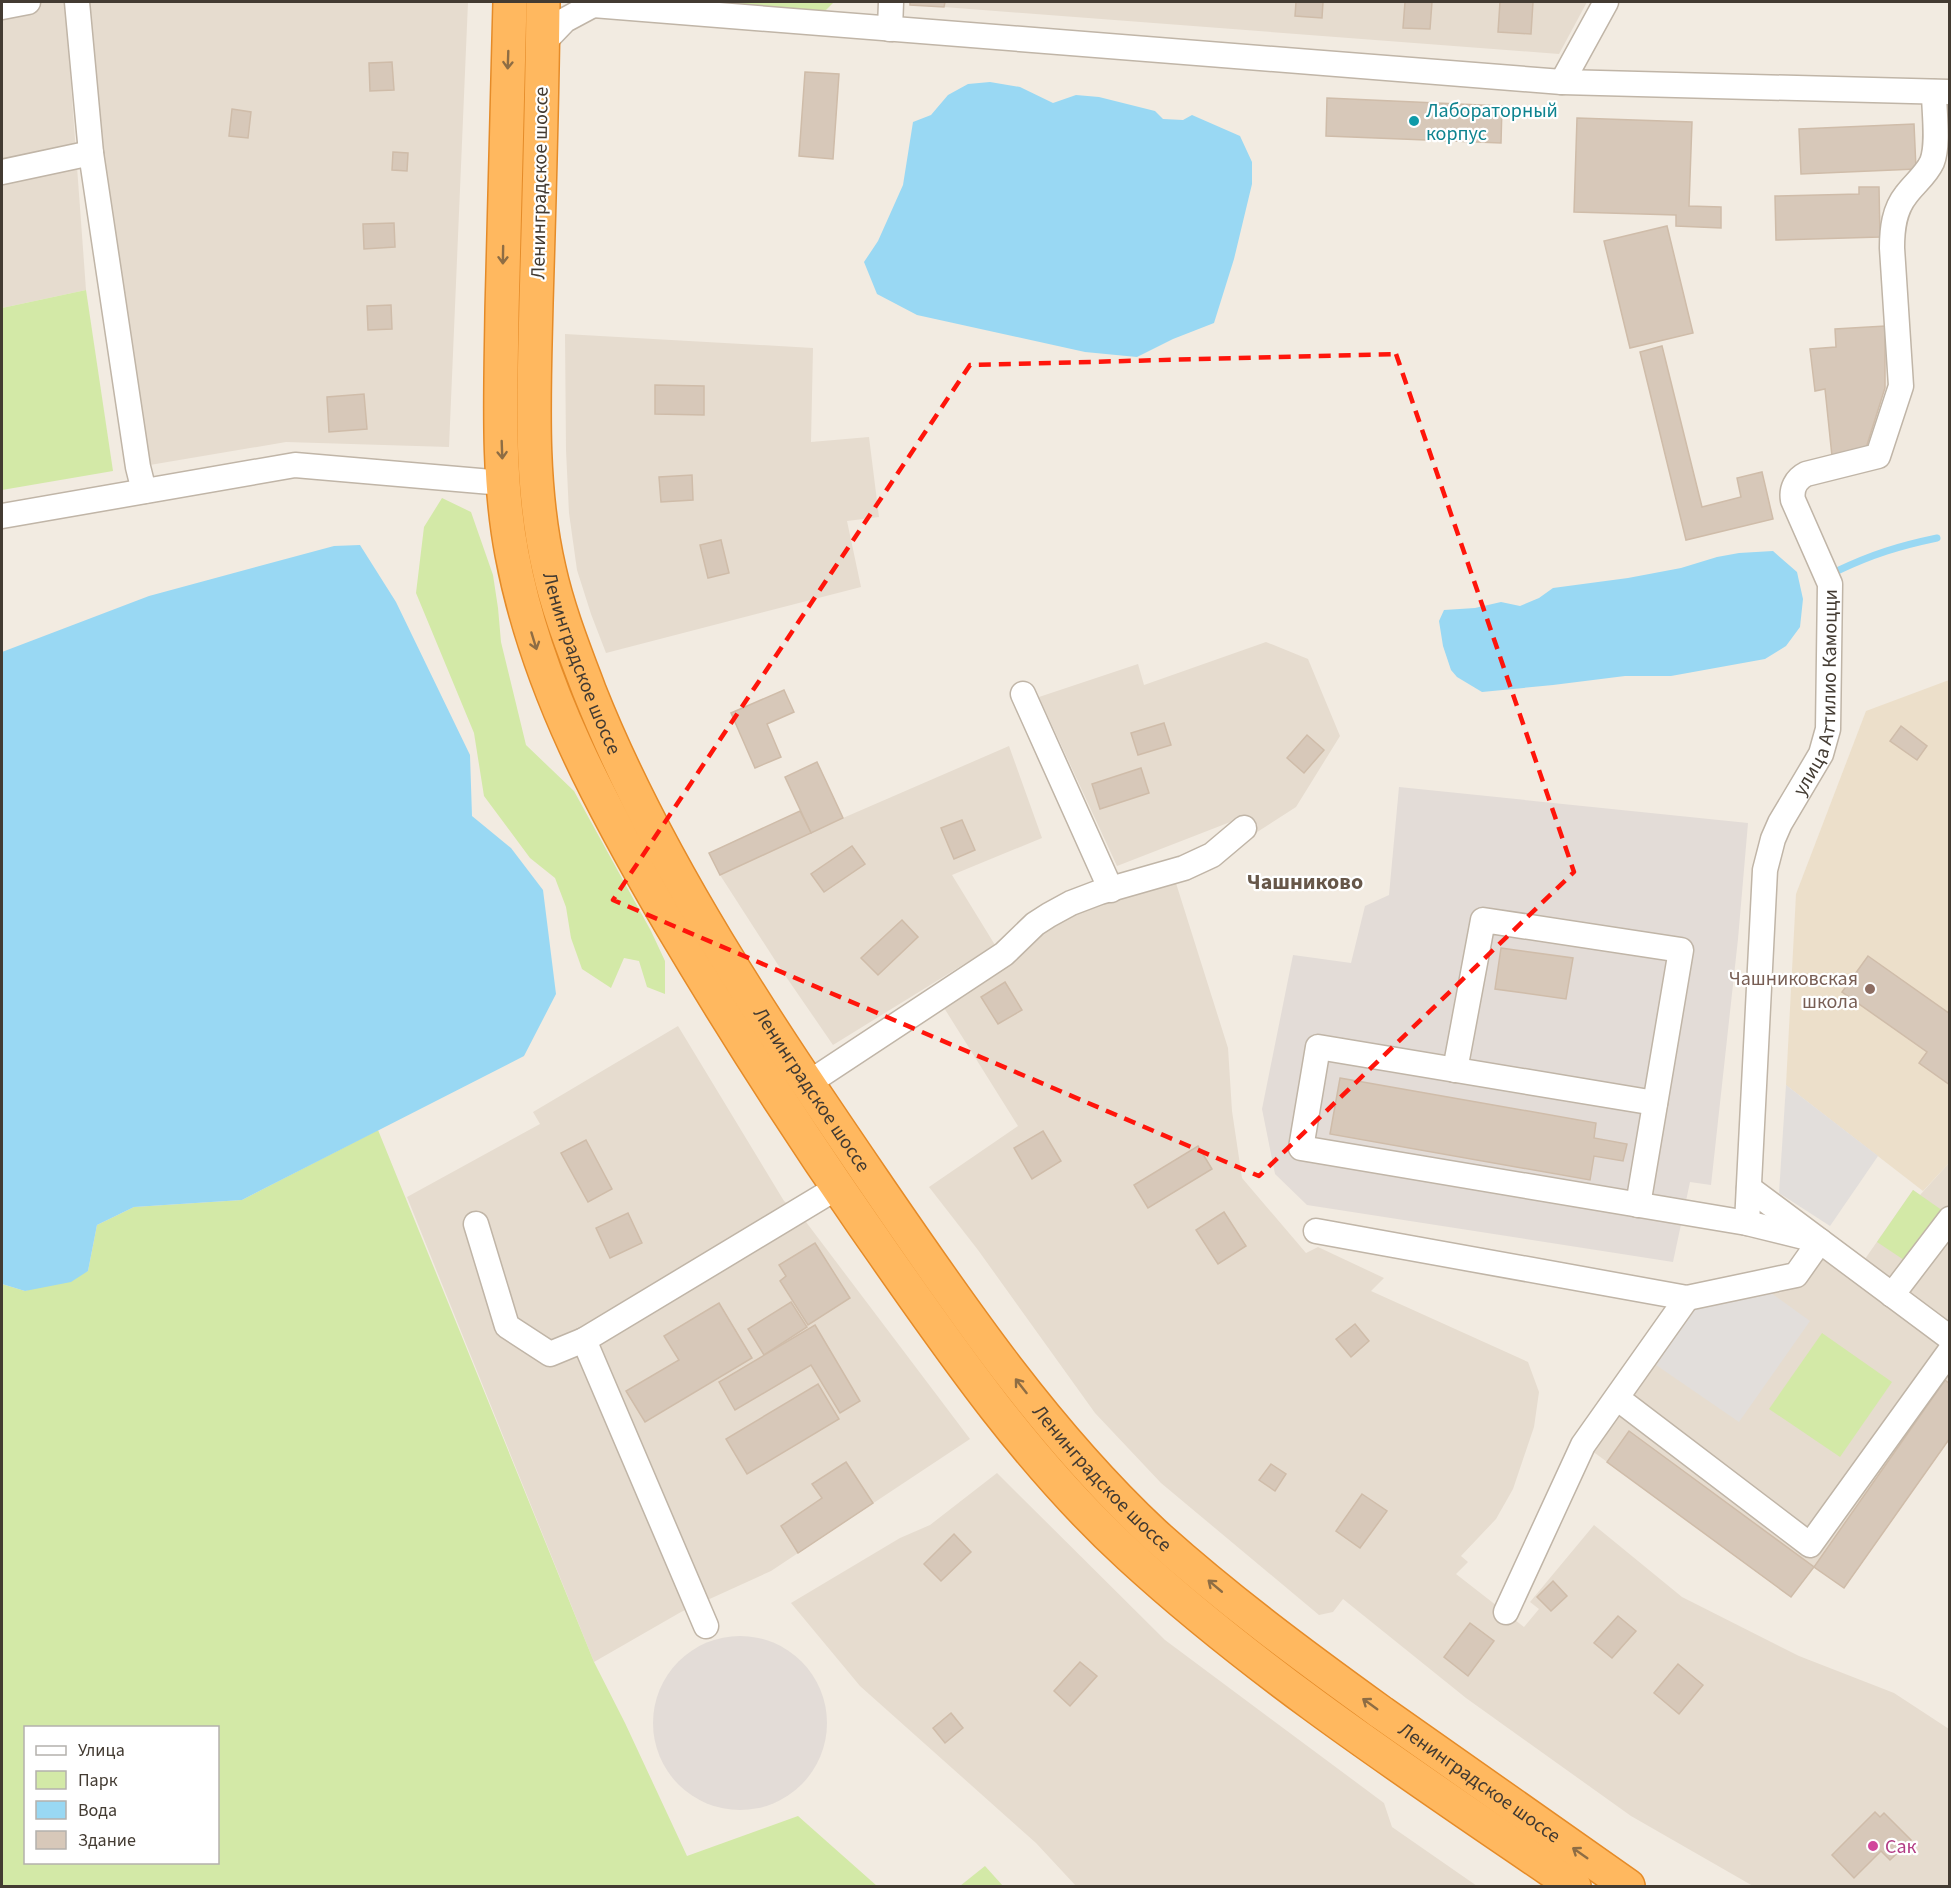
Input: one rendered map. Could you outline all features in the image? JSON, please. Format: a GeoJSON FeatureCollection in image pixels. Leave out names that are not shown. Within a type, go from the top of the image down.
{"type":"FeatureCollection","features":[{"type":"Feature","properties":{"kind":"highway","name":"Ленинградское шоссе"},"geometry":{"type":"LineString","coordinates":[[510,2],[501,371],[503,483],[511,551],[530,627],[553,693],[594,787],[646,881],[777,1098],[838,1187],[1003,1418],[1070,1495],[1128,1554],[1229,1640],[1329,1716],[1574,1887]]}},
{"type":"Feature","properties":{"kind":"highway","name":"Ленинградское шоссе"},"geometry":{"type":"LineString","coordinates":[[543,2],[534,372],[538,504],[543,538],[551,579],[568,633],[599,713],[641,805],[685,885],[738,976],[807,1084],[916,1243],[988,1343],[1096,1476],[1182,1559],[1297,1652],[1629,1887]]}},
{"type":"Feature","properties":{"kind":"street"},"geometry":{"type":"LineString","coordinates":[[2,7],[28,2]]}},
{"type":"Feature","properties":{"kind":"street"},"geometry":{"type":"LineString","coordinates":[[77,2],[91,153],[138,467],[144,491]]}},
{"type":"Feature","properties":{"kind":"street"},"geometry":{"type":"LineString","coordinates":[[890,29],[891,2]]}},
{"type":"Feature","properties":{"kind":"street"},"geometry":{"type":"LineString","coordinates":[[1562,82],[1606,2]]}},
{"type":"Feature","properties":{"kind":"street"},"geometry":{"type":"LineString","coordinates":[[542,44],[565,20],[590,3],[1562,82],[1942,92]]}},
{"type":"Feature","properties":{"kind":"street","name":"улица Аттилио Камоцци"},"geometry":{"type":"LineString","coordinates":[[1749,1188],[1765,870],[1773,839],[1780,823],[1821,754],[1828,729],[1830,584],[1793,500],[1793,491],[1797,481],[1806,474],[1878,456],[1901,386],[1892,248],[1893,228],[1896,212],[1901,203],[1930,167],[1935,149],[1942,92]]}},
{"type":"Feature","properties":{"kind":"street"},"geometry":{"type":"LineString","coordinates":[[2,172],[91,153]]}},
{"type":"Feature","properties":{"kind":"street"},"geometry":{"type":"LineString","coordinates":[[2,516],[295,465],[503,483]]}},
{"type":"Feature","properties":{"kind":"street"},"geometry":{"type":"LineString","coordinates":[[1023,694],[1111,890]]}},
{"type":"Feature","properties":{"kind":"street"},"geometry":{"type":"LineString","coordinates":[[807,1084],[1004,954],[1035,924],[1049,915],[1071,903],[1184,868],[1212,855],[1244,828]]}},
{"type":"Feature","properties":{"kind":"street"},"geometry":{"type":"LineString","coordinates":[[1455,1070],[1483,920],[1680,951],[1638,1205]]}},
{"type":"Feature","properties":{"kind":"street"},"geometry":{"type":"LineString","coordinates":[[1655,1103],[1318,1047],[1301,1148],[1747,1223],[1820,1240]]}},
{"type":"Feature","properties":{"kind":"street"},"geometry":{"type":"LineString","coordinates":[[476,1224],[507,1326],[550,1354],[584,1340],[838,1187]]}},
{"type":"Feature","properties":{"kind":"street"},"geometry":{"type":"LineString","coordinates":[[1747,1223],[1749,1188]]}},
{"type":"Feature","properties":{"kind":"street"},"geometry":{"type":"LineString","coordinates":[[1749,1188],[1950,1338]]}},
{"type":"Feature","properties":{"kind":"street"},"geometry":{"type":"LineString","coordinates":[[1892,1295],[1950,1219]]}},
{"type":"Feature","properties":{"kind":"street"},"geometry":{"type":"LineString","coordinates":[[1316,1231],[1687,1298],[1796,1275],[1820,1240]]}},
{"type":"Feature","properties":{"kind":"street"},"geometry":{"type":"LineString","coordinates":[[1506,1612],[1584,1445],[1687,1298]]}},
{"type":"Feature","properties":{"kind":"street"},"geometry":{"type":"LineString","coordinates":[[584,1340],[706,1626]]}},
{"type":"Feature","properties":{"kind":"street"},"geometry":{"type":"LineString","coordinates":[[1617,1398],[1810,1545],[1950,1351]]}},
{"type":"Feature","properties":{"kind":"highlighted area"},"geometry":{"type":"Polygon","coordinates":[[[1396,354],[1574,872],[1259,1176],[613,900],[970,365],[1396,354]]]}},
{"type":"Feature","properties":{"kind":"shaded area"},"geometry":{"type":"Polygon","coordinates":[[[2,2],[65,2],[86,290],[2,308],[2,2]]]}},
{"type":"Feature","properties":{"kind":"shaded area"},"geometry":{"type":"Polygon","coordinates":[[[76,2],[468,2],[449,447],[286,442],[138,467],[76,2]]]}},
{"type":"Feature","properties":{"kind":"shaded area"},"geometry":{"type":"Polygon","coordinates":[[[945,2],[1587,2],[1559,54],[944,7],[945,2]]]}},
{"type":"Feature","properties":{"kind":"shaded area"},"geometry":{"type":"Polygon","coordinates":[[[565,334],[813,348],[811,442],[869,437],[879,517],[847,521],[861,587],[606,653],[577,570],[569,513],[565,334]]]}},
{"type":"Feature","properties":{"kind":"shaded area"},"geometry":{"type":"Polygon","coordinates":[[[1266,642],[1308,659],[1340,736],[1296,807],[1251,836],[1238,819],[1117,866],[1039,697],[1138,664],[1144,685],[1266,642]]]}},
{"type":"Feature","properties":{"kind":"shaded area","name":"Чашниковская школа"},"geometry":{"type":"Polygon","coordinates":[[[1949,680],[1949,1163],[1923,1191],[1786,1085],[1796,894],[1866,711],[1949,680]]]}},
{"type":"Feature","properties":{"kind":"shaded area"},"geometry":{"type":"Polygon","coordinates":[[[1009,746],[1042,838],[952,875],[995,945],[833,1045],[720,875],[843,818],[1009,746]]]}},
{"type":"Feature","properties":{"kind":"shaded area"},"geometry":{"type":"Polygon","coordinates":[[[1399,787],[1748,823],[1738,939],[1711,1185],[1690,1182],[1673,1262],[1307,1205],[1275,1174],[1262,1109],[1293,955],[1351,963],[1365,906],[1389,895],[1399,787]]]}},
{"type":"Feature","properties":{"kind":"shaded area"},"geometry":{"type":"Polygon","coordinates":[[[1175,880],[1228,1048],[1232,1111],[1242,1178],[1306,1253],[1318,1247],[1384,1278],[1371,1291],[1528,1362],[1539,1392],[1534,1427],[1513,1489],[1496,1519],[1461,1556],[1468,1562],[1456,1574],[1524,1627],[1539,1609],[1530,1602],[1594,1525],[1682,1597],[1799,1656],[1894,1693],[1949,1729],[1949,1886],[1753,1886],[1631,1816],[1466,1698],[1343,1599],[1333,1612],[1319,1615],[1161,1483],[1095,1413],[978,1250],[929,1187],[1018,1126],[941,1003],[1025,952],[1046,925],[1061,915],[1175,880]]]}},
{"type":"Feature","properties":{"kind":"shaded area"},"geometry":{"type":"Polygon","coordinates":[[[678,1026],[784,1201],[800,1214],[970,1439],[771,1571],[681,1612],[594,1662],[407,1197],[540,1124],[533,1112],[678,1026]]]}},
{"type":"Feature","properties":{"kind":"shaded area"},"geometry":{"type":"Polygon","coordinates":[[[1786,1085],[1878,1156],[1830,1226],[1779,1193],[1786,1085]]]}},
{"type":"Feature","properties":{"kind":"shaded area"},"geometry":{"type":"Polygon","coordinates":[[[1949,1163],[1949,1438],[1844,1588],[1814,1567],[1791,1597],[1584,1445],[1687,1298],[1796,1275],[1820,1241],[1858,1269],[1913,1190],[1920,1195],[1949,1163]]]}},
{"type":"Feature","properties":{"kind":"shaded area"},"geometry":{"type":"Polygon","coordinates":[[[1771,1293],[1810,1321],[1739,1422],[1656,1365],[1694,1309],[1771,1293]]]}},
{"type":"Feature","properties":{"kind":"shaded area"},"geometry":{"type":"Polygon","coordinates":[[[997,1473],[1165,1640],[1384,1803],[1392,1827],[1477,1886],[1076,1886],[1036,1843],[860,1686],[791,1603],[900,1538],[930,1525],[997,1473]]]}},
{"type":"Feature","properties":{"kind":"shaded area"},"geometry":{"type":"Polygon","coordinates":[[[740,1636],[773,1643],[802,1661],[820,1690],[827,1723],[820,1756],[802,1785],[773,1803],[740,1810],[707,1803],[678,1785],[660,1756],[653,1723],[660,1690],[678,1661],[707,1643],[740,1636]]]}},
{"type":"Feature","properties":{"kind":"green space"},"geometry":{"type":"Polygon","coordinates":[[[700,2],[834,2],[824,12],[700,2]]]}},
{"type":"Feature","properties":{"kind":"green space"},"geometry":{"type":"Polygon","coordinates":[[[86,290],[113,471],[2,490],[2,308],[86,290]]]}},
{"type":"Feature","properties":{"kind":"green space"},"geometry":{"type":"Polygon","coordinates":[[[442,498],[471,512],[493,575],[501,642],[526,745],[574,791],[651,931],[665,961],[665,994],[647,987],[639,961],[624,958],[611,988],[582,969],[571,938],[566,907],[555,878],[530,858],[484,796],[474,733],[416,593],[424,527],[442,498]]]}},
{"type":"Feature","properties":{"kind":"green space"},"geometry":{"type":"Polygon","coordinates":[[[378,1130],[594,1662],[687,1856],[798,1816],[877,1886],[2,1886],[2,1284],[25,1291],[88,1271],[97,1225],[134,1207],[242,1200],[378,1130]]]}},
{"type":"Feature","properties":{"kind":"green space"},"geometry":{"type":"Polygon","coordinates":[[[1913,1190],[1946,1213],[1910,1264],[1877,1242],[1913,1190]]]}},
{"type":"Feature","properties":{"kind":"green space"},"geometry":{"type":"Polygon","coordinates":[[[1822,1333],[1892,1382],[1840,1457],[1769,1409],[1822,1333]]]}},
{"type":"Feature","properties":{"kind":"green space"},"geometry":{"type":"Polygon","coordinates":[[[985,1866],[1003,1886],[960,1886],[985,1866]]]}},
{"type":"Feature","properties":{"kind":"water"},"geometry":{"type":"Polygon","coordinates":[[[990,82],[1020,87],[1053,103],[1076,95],[1099,97],[1155,111],[1163,119],[1183,120],[1192,115],[1240,136],[1252,162],[1252,184],[1234,259],[1214,323],[1173,339],[1137,357],[1085,352],[917,315],[877,294],[864,262],[878,241],[903,185],[913,122],[931,115],[948,95],[968,84],[990,82]]]}},
{"type":"Feature","properties":{"kind":"water"},"geometry":{"type":"Polygon","coordinates":[[[360,545],[396,602],[470,755],[472,816],[511,848],[543,890],[556,994],[524,1056],[242,1200],[134,1207],[97,1225],[88,1271],[71,1282],[25,1291],[2,1284],[2,652],[149,596],[334,546],[360,545]]]}},
{"type":"Feature","properties":{"kind":"water"},"geometry":{"type":"Polygon","coordinates":[[[1773,551],[1797,572],[1803,599],[1800,627],[1786,646],[1765,659],[1671,676],[1625,676],[1482,692],[1457,677],[1451,670],[1443,646],[1439,621],[1444,610],[1475,608],[1501,602],[1520,606],[1539,598],[1553,588],[1628,578],[1681,568],[1739,553],[1773,551]]]}},
{"type":"Feature","properties":{"kind":"building"},"geometry":{"type":"Polygon","coordinates":[[[910,2],[945,2],[944,7],[910,5],[910,2]]]}},
{"type":"Feature","properties":{"kind":"building"},"geometry":{"type":"Polygon","coordinates":[[[1296,2],[1323,2],[1322,18],[1295,16],[1296,2]]]}},
{"type":"Feature","properties":{"kind":"building"},"geometry":{"type":"Polygon","coordinates":[[[1405,2],[1432,2],[1430,29],[1403,28],[1405,2]]]}},
{"type":"Feature","properties":{"kind":"building"},"geometry":{"type":"Polygon","coordinates":[[[1500,2],[1533,2],[1531,34],[1498,32],[1500,2]]]}},
{"type":"Feature","properties":{"kind":"building"},"geometry":{"type":"Polygon","coordinates":[[[392,62],[394,90],[370,91],[369,63],[392,62]]]}},
{"type":"Feature","properties":{"kind":"building"},"geometry":{"type":"Polygon","coordinates":[[[805,72],[839,74],[833,159],[799,156],[805,72]]]}},
{"type":"Feature","properties":{"kind":"building","name":"Лабораторный корпус"},"geometry":{"type":"Polygon","coordinates":[[[1327,98],[1502,106],[1501,143],[1326,136],[1327,98]]]}},
{"type":"Feature","properties":{"kind":"building"},"geometry":{"type":"Polygon","coordinates":[[[232,109],[251,112],[248,138],[229,136],[232,109]]]}},
{"type":"Feature","properties":{"kind":"building"},"geometry":{"type":"Polygon","coordinates":[[[1577,118],[1692,122],[1689,206],[1721,207],[1721,228],[1676,226],[1676,215],[1574,212],[1577,118]]]}},
{"type":"Feature","properties":{"kind":"building"},"geometry":{"type":"Polygon","coordinates":[[[1914,124],[1916,169],[1801,174],[1799,129],[1914,124]]]}},
{"type":"Feature","properties":{"kind":"building"},"geometry":{"type":"Polygon","coordinates":[[[393,152],[408,153],[407,171],[392,170],[393,152]]]}},
{"type":"Feature","properties":{"kind":"building"},"geometry":{"type":"Polygon","coordinates":[[[1859,187],[1879,187],[1880,237],[1776,240],[1775,196],[1859,194],[1859,187]]]}},
{"type":"Feature","properties":{"kind":"building"},"geometry":{"type":"Polygon","coordinates":[[[394,223],[395,247],[364,249],[363,224],[394,223]]]}},
{"type":"Feature","properties":{"kind":"building"},"geometry":{"type":"Polygon","coordinates":[[[1667,226],[1693,333],[1630,348],[1604,241],[1667,226]]]}},
{"type":"Feature","properties":{"kind":"building"},"geometry":{"type":"Polygon","coordinates":[[[391,305],[392,329],[368,330],[367,306],[391,305]]]}},
{"type":"Feature","properties":{"kind":"building"},"geometry":{"type":"Polygon","coordinates":[[[1885,326],[1885,388],[1866,448],[1832,456],[1825,389],[1815,391],[1810,349],[1836,347],[1835,329],[1885,326]]]}},
{"type":"Feature","properties":{"kind":"building"},"geometry":{"type":"Polygon","coordinates":[[[1662,346],[1702,507],[1741,497],[1737,478],[1762,472],[1773,519],[1686,540],[1640,352],[1662,346]]]}},
{"type":"Feature","properties":{"kind":"building"},"geometry":{"type":"Polygon","coordinates":[[[655,385],[704,386],[704,415],[655,414],[655,385]]]}},
{"type":"Feature","properties":{"kind":"building"},"geometry":{"type":"Polygon","coordinates":[[[364,394],[367,429],[329,432],[327,397],[364,394]]]}},
{"type":"Feature","properties":{"kind":"building"},"geometry":{"type":"Polygon","coordinates":[[[692,475],[693,500],[661,502],[659,477],[692,475]]]}},
{"type":"Feature","properties":{"kind":"building"},"geometry":{"type":"Polygon","coordinates":[[[721,540],[729,573],[708,578],[700,545],[721,540]]]}},
{"type":"Feature","properties":{"kind":"building"},"geometry":{"type":"Polygon","coordinates":[[[784,690],[794,712],[767,724],[781,757],[755,768],[731,713],[784,690]]]}},
{"type":"Feature","properties":{"kind":"building"},"geometry":{"type":"Polygon","coordinates":[[[1164,723],[1171,745],[1138,755],[1131,733],[1164,723]]]}},
{"type":"Feature","properties":{"kind":"building"},"geometry":{"type":"Polygon","coordinates":[[[1901,726],[1927,746],[1917,760],[1890,741],[1901,726]]]}},
{"type":"Feature","properties":{"kind":"building"},"geometry":{"type":"Polygon","coordinates":[[[1307,735],[1324,750],[1304,773],[1287,758],[1307,735]]]}},
{"type":"Feature","properties":{"kind":"building"},"geometry":{"type":"Polygon","coordinates":[[[817,762],[843,818],[811,833],[785,777],[817,762]]]}},
{"type":"Feature","properties":{"kind":"building"},"geometry":{"type":"Polygon","coordinates":[[[1141,768],[1149,793],[1100,809],[1092,784],[1141,768]]]}},
{"type":"Feature","properties":{"kind":"building"},"geometry":{"type":"Polygon","coordinates":[[[800,811],[811,833],[720,875],[709,853],[800,811]]]}},
{"type":"Feature","properties":{"kind":"building"},"geometry":{"type":"Polygon","coordinates":[[[962,820],[975,850],[954,859],[941,828],[962,820]]]}},
{"type":"Feature","properties":{"kind":"building"},"geometry":{"type":"Polygon","coordinates":[[[852,846],[865,864],[824,892],[811,874],[852,846]]]}},
{"type":"Feature","properties":{"kind":"building"},"geometry":{"type":"Polygon","coordinates":[[[902,920],[918,937],[878,975],[861,958],[902,920]]]}},
{"type":"Feature","properties":{"kind":"building"},"geometry":{"type":"Polygon","coordinates":[[[1501,948],[1573,958],[1566,999],[1495,989],[1501,948]]]}},
{"type":"Feature","properties":{"kind":"building"},"geometry":{"type":"Polygon","coordinates":[[[1868,956],[1950,1014],[1950,1085],[1919,1063],[1927,1052],[1842,992],[1868,956]]]}},
{"type":"Feature","properties":{"kind":"building"},"geometry":{"type":"Polygon","coordinates":[[[1005,982],[1022,1010],[998,1024],[981,997],[1005,982]]]}},
{"type":"Feature","properties":{"kind":"building"},"geometry":{"type":"Polygon","coordinates":[[[1340,1078],[1596,1123],[1594,1138],[1627,1144],[1623,1161],[1594,1156],[1590,1180],[1330,1134],[1340,1078]]]}},
{"type":"Feature","properties":{"kind":"building"},"geometry":{"type":"Polygon","coordinates":[[[1043,1131],[1061,1161],[1032,1179],[1014,1148],[1043,1131]]]}},
{"type":"Feature","properties":{"kind":"building"},"geometry":{"type":"Polygon","coordinates":[[[586,1140],[612,1189],[588,1202],[561,1153],[586,1140]]]}},
{"type":"Feature","properties":{"kind":"building"},"geometry":{"type":"Polygon","coordinates":[[[1198,1146],[1212,1169],[1148,1208],[1134,1185],[1198,1146]]]}},
{"type":"Feature","properties":{"kind":"building"},"geometry":{"type":"Polygon","coordinates":[[[1224,1212],[1246,1246],[1218,1264],[1196,1230],[1224,1212]]]}},
{"type":"Feature","properties":{"kind":"building"},"geometry":{"type":"Polygon","coordinates":[[[628,1213],[642,1243],[610,1258],[596,1228],[628,1213]]]}},
{"type":"Feature","properties":{"kind":"building"},"geometry":{"type":"Polygon","coordinates":[[[815,1243],[850,1298],[808,1325],[780,1281],[786,1276],[779,1265],[815,1243]]]}},
{"type":"Feature","properties":{"kind":"building"},"geometry":{"type":"Polygon","coordinates":[[[791,1302],[807,1327],[764,1355],[748,1329],[791,1302]]]}},
{"type":"Feature","properties":{"kind":"building"},"geometry":{"type":"Polygon","coordinates":[[[719,1303],[752,1358],[645,1422],[626,1391],[679,1360],[664,1336],[719,1303]]]}},
{"type":"Feature","properties":{"kind":"building"},"geometry":{"type":"Polygon","coordinates":[[[1355,1324],[1369,1341],[1351,1357],[1336,1339],[1355,1324]]]}},
{"type":"Feature","properties":{"kind":"building"},"geometry":{"type":"Polygon","coordinates":[[[815,1325],[860,1401],[840,1413],[811,1365],[735,1410],[719,1382],[815,1325]]]}},
{"type":"Feature","properties":{"kind":"building"},"geometry":{"type":"Polygon","coordinates":[[[1945,1380],[1950,1384],[1950,1438],[1844,1588],[1814,1567],[1945,1380]]]}},
{"type":"Feature","properties":{"kind":"building"},"geometry":{"type":"Polygon","coordinates":[[[818,1384],[839,1419],[747,1474],[726,1439],[818,1384]]]}},
{"type":"Feature","properties":{"kind":"building"},"geometry":{"type":"Polygon","coordinates":[[[1629,1431],[1814,1567],[1791,1597],[1607,1462],[1629,1431]]]}},
{"type":"Feature","properties":{"kind":"building"},"geometry":{"type":"Polygon","coordinates":[[[846,1462],[873,1503],[798,1553],[781,1526],[822,1498],[812,1484],[846,1462]]]}},
{"type":"Feature","properties":{"kind":"building"},"geometry":{"type":"Polygon","coordinates":[[[1271,1464],[1286,1474],[1275,1491],[1259,1480],[1271,1464]]]}},
{"type":"Feature","properties":{"kind":"building"},"geometry":{"type":"Polygon","coordinates":[[[1362,1494],[1387,1511],[1360,1548],[1336,1531],[1362,1494]]]}},
{"type":"Feature","properties":{"kind":"building"},"geometry":{"type":"Polygon","coordinates":[[[954,1534],[971,1552],[941,1581],[924,1564],[954,1534]]]}},
{"type":"Feature","properties":{"kind":"building"},"geometry":{"type":"Polygon","coordinates":[[[1553,1581],[1567,1596],[1551,1611],[1537,1597],[1553,1581]]]}},
{"type":"Feature","properties":{"kind":"building"},"geometry":{"type":"Polygon","coordinates":[[[1618,1616],[1636,1631],[1612,1658],[1594,1643],[1618,1616]]]}},
{"type":"Feature","properties":{"kind":"building"},"geometry":{"type":"Polygon","coordinates":[[[1470,1623],[1494,1641],[1468,1676],[1444,1657],[1470,1623]]]}},
{"type":"Feature","properties":{"kind":"building"},"geometry":{"type":"Polygon","coordinates":[[[1080,1662],[1097,1676],[1070,1706],[1054,1691],[1080,1662]]]}},
{"type":"Feature","properties":{"kind":"building"},"geometry":{"type":"Polygon","coordinates":[[[1678,1664],[1703,1685],[1679,1714],[1654,1693],[1678,1664]]]}},
{"type":"Feature","properties":{"kind":"building"},"geometry":{"type":"Polygon","coordinates":[[[951,1713],[963,1728],[945,1743],[933,1728],[951,1713]]]}},
{"type":"Feature","properties":{"kind":"building","name":"Сак"},"geometry":{"type":"Polygon","coordinates":[[[1875,1812],[1880,1817],[1884,1813],[1911,1840],[1890,1860],[1881,1851],[1854,1878],[1832,1855],[1875,1812]]]}},
{"type":"Feature","properties":{"kind":"waterway"},"geometry":{"type":"LineString","coordinates":[[1837,571],[1886,551],[1937,538]]}},
{"type":"Feature","properties":{"kind":"place","name":"Лабораторный корпус"},"geometry":{"type":"Point","coordinates":[1414,121]}},
{"type":"Feature","properties":{"kind":"place","name":"Чашниковская школа"},"geometry":{"type":"Point","coordinates":[1870,989]}},
{"type":"Feature","properties":{"kind":"place","name":"Сак"},"geometry":{"type":"Point","coordinates":[1873,1846]}},
{"type":"Feature","properties":{"kind":"district","name":"Чашниково"},"geometry":{"type":"Point","coordinates":[1305,881]}}]}
